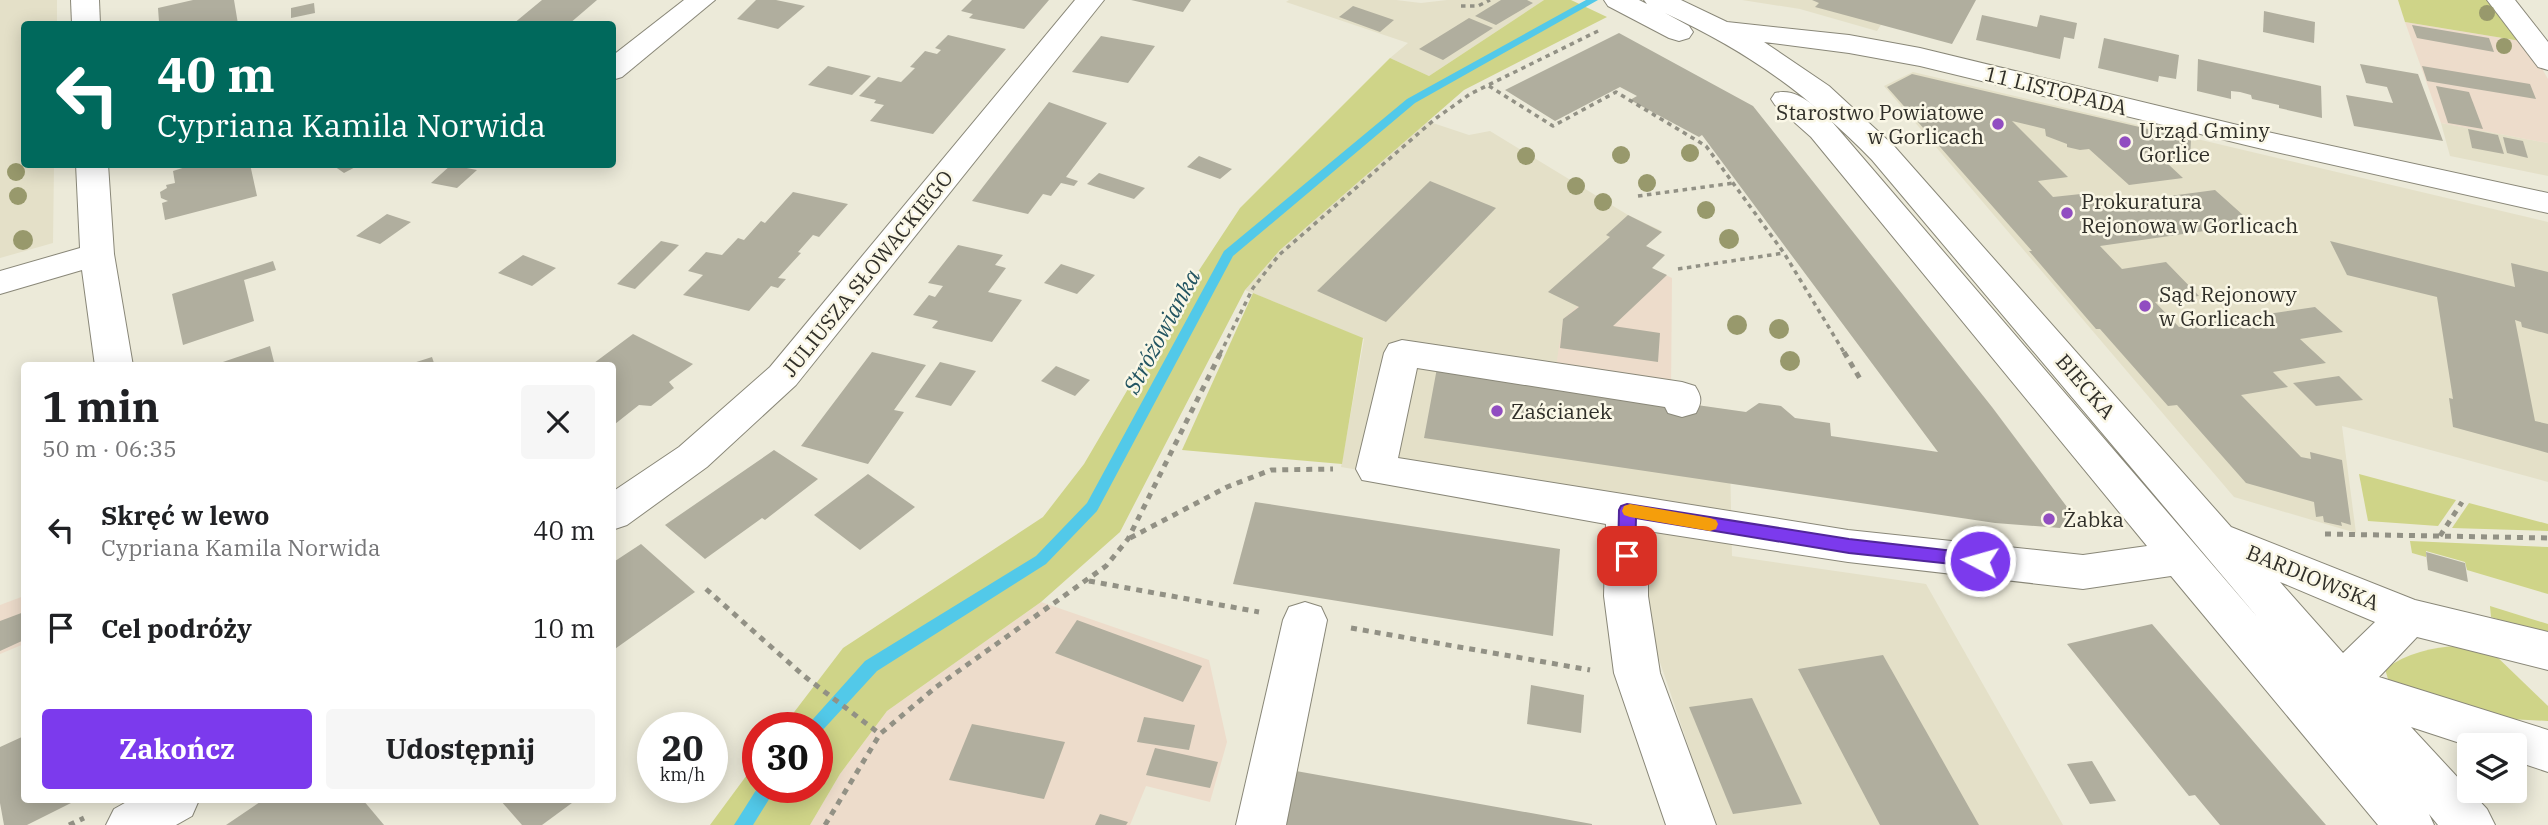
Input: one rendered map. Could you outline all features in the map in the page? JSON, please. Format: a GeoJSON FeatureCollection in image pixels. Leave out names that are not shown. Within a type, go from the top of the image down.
{"type":"FeatureCollection","features":[{"type":"Feature","properties":{"kind":"street"},"geometry":{"type":"LineString","coordinates":[[85,0],[86,21]]}},
{"type":"Feature","properties":{"kind":"street"},"geometry":{"type":"LineString","coordinates":[[616,68],[701,0]]}},
{"type":"Feature","properties":{"kind":"street","name":"JULIUSZA SŁOWACKIEGO"},"geometry":{"type":"LineString","coordinates":[[616,511],[693,457],[783,376],[1090,0]]}},
{"type":"Feature","properties":{"kind":"street"},"geometry":{"type":"LineString","coordinates":[[2501,0],[2548,61]]}},
{"type":"Feature","properties":{"kind":"street","name":"BIECKA"},"geometry":{"type":"LineString","coordinates":[[1620,10],[1662,13],[1741,66],[1822,130],[2199,548],[2342,684],[2470,825]]}},
{"type":"Feature","properties":{"kind":"street","name":"11 LISTOPADA"},"geometry":{"type":"LineString","coordinates":[[1662,13],[1717,27],[1849,44],[1920,57],[2255,146],[2548,203]]}},
{"type":"Feature","properties":{"kind":"street","name":"BIECKA"},"geometry":{"type":"LineString","coordinates":[[1717,27],[1805,82],[1838,108],[1883,153],[2199,548],[2294,692],[2409,825]]}},
{"type":"Feature","properties":{"kind":"street"},"geometry":{"type":"LineString","coordinates":[[1805,82],[1849,44]]}},
{"type":"Feature","properties":{"kind":"street"},"geometry":{"type":"LineString","coordinates":[[92,168],[97,254],[113,362]]}},
{"type":"Feature","properties":{"kind":"street"},"geometry":{"type":"LineString","coordinates":[[0,283],[97,254]]}},
{"type":"Feature","properties":{"kind":"street"},"geometry":{"type":"LineString","coordinates":[[1682,403],[1682,396],[1402,353],[1376,469],[1849,546],[2082,572],[2199,548]]}},
{"type":"Feature","properties":{"kind":"street"},"geometry":{"type":"LineString","coordinates":[[1627,510],[1626,596],[1639,679],[1691,825]]}},
{"type":"Feature","properties":{"kind":"street","name":"BARDIOWSKA"},"geometry":{"type":"LineString","coordinates":[[2199,548],[2409,617],[2548,651]]}},
{"type":"Feature","properties":{"kind":"street","name":"BARDIOWSKA"},"geometry":{"type":"LineString","coordinates":[[2342,684],[2409,617]]}},
{"type":"Feature","properties":{"kind":"street"},"geometry":{"type":"LineString","coordinates":[[1261,825],[1305,620]]}},
{"type":"Feature","properties":{"kind":"street"},"geometry":{"type":"LineString","coordinates":[[2294,692],[2342,684],[2548,751]]}},
{"type":"Feature","properties":{"kind":"street"},"geometry":{"type":"LineString","coordinates":[[131,825],[170,803]]}},
{"type":"Feature","properties":{"kind":"path"},"geometry":{"type":"LineString","coordinates":[[1461,6],[1478,6],[1490,0]]}},
{"type":"Feature","properties":{"kind":"path"},"geometry":{"type":"LineString","coordinates":[[825,825],[880,734],[936,687],[1088,581],[1106,566],[1128,539],[1253,288],[1279,256],[1435,119],[1470,94],[1620,10]]}},
{"type":"Feature","properties":{"kind":"path"},"geometry":{"type":"LineString","coordinates":[[1489,85],[1553,126],[1616,92],[1706,146],[1784,253],[1862,382]]}},
{"type":"Feature","properties":{"kind":"path"},"geometry":{"type":"LineString","coordinates":[[1638,196],[1734,183]]}},
{"type":"Feature","properties":{"kind":"path"},"geometry":{"type":"LineString","coordinates":[[1678,269],[1784,253]]}},
{"type":"Feature","properties":{"kind":"path"},"geometry":{"type":"LineString","coordinates":[[1128,539],[1227,487],[1271,470],[1376,469]]}},
{"type":"Feature","properties":{"kind":"path"},"geometry":{"type":"LineString","coordinates":[[2440,536],[2462,502]]}},
{"type":"Feature","properties":{"kind":"path"},"geometry":{"type":"LineString","coordinates":[[2320,534],[2548,538]]}},
{"type":"Feature","properties":{"kind":"path"},"geometry":{"type":"LineString","coordinates":[[1088,581],[1639,679]]}},
{"type":"Feature","properties":{"kind":"path"},"geometry":{"type":"LineString","coordinates":[[706,589],[804,676],[880,734]]}},
{"type":"Feature","properties":{"kind":"shaded area"},"geometry":{"type":"Polygon","coordinates":[[[0,0],[57,0],[57,21],[21,21],[21,168],[54,168],[53,243],[0,258],[0,0]]]}},
{"type":"Feature","properties":{"kind":"shaded area"},"geometry":{"type":"Polygon","coordinates":[[[1396,0],[1421,3],[1447,0],[1544,0],[1429,76],[1390,58],[1408,43],[1286,2],[1396,0]]]}},
{"type":"Feature","properties":{"kind":"shaded area"},"geometry":{"type":"Polygon","coordinates":[[[1742,0],[1897,0],[1877,31],[1800,9],[1742,0]]]}},
{"type":"Feature","properties":{"kind":"shaded area"},"geometry":{"type":"Polygon","coordinates":[[[2405,22],[2527,42],[2548,79],[2548,143],[2441,123],[2405,22]]]}},
{"type":"Feature","properties":{"kind":"shaded area"},"geometry":{"type":"Polygon","coordinates":[[[1913,72],[2548,222],[2548,482],[2342,426],[2356,533],[2234,497],[1884,86],[1913,72]]]}},
{"type":"Feature","properties":{"kind":"shaded area"},"geometry":{"type":"Polygon","coordinates":[[[1427,121],[1469,135],[1490,131],[1628,215],[1662,231],[1565,319],[1671,401],[1729,410],[1732,556],[1926,584],[2063,825],[1715,825],[1644,615],[1654,546],[1654,520],[1341,467],[1364,339],[1245,290],[1280,250],[1427,121]]]}},
{"type":"Feature","properties":{"kind":"shaded area"},"geometry":{"type":"Polygon","coordinates":[[[2441,123],[2548,143],[2548,176],[2450,156],[2441,123]]]}},
{"type":"Feature","properties":{"kind":"shaded area"},"geometry":{"type":"Polygon","coordinates":[[[1632,259],[1672,278],[1671,392],[1555,374],[1563,319],[1632,259]]]}},
{"type":"Feature","properties":{"kind":"shaded area"},"geometry":{"type":"Polygon","coordinates":[[[21,597],[21,645],[0,654],[0,605],[21,597]]]}},
{"type":"Feature","properties":{"kind":"shaded area"},"geometry":{"type":"Polygon","coordinates":[[[1041,602],[1209,660],[1227,742],[1210,802],[1146,786],[1130,825],[810,825],[823,803],[833,803],[833,786],[887,711],[1041,602]]]}},
{"type":"Feature","properties":{"kind":"green space"},"geometry":{"type":"Polygon","coordinates":[[[1544,0],[1571,0],[1607,17],[1464,90],[1280,250],[1245,290],[1120,532],[1041,602],[887,711],[833,786],[833,712],[794,712],[843,648],[1043,517],[1084,464],[1186,290],[1240,208],[1390,58],[1429,76],[1544,0]]]}},
{"type":"Feature","properties":{"kind":"green space"},"geometry":{"type":"Polygon","coordinates":[[[2398,0],[2491,0],[2527,42],[2405,22],[2398,0]]]}},
{"type":"Feature","properties":{"kind":"green space"},"geometry":{"type":"Polygon","coordinates":[[[1253,293],[1363,338],[1342,464],[1182,450],[1253,293]]]}},
{"type":"Feature","properties":{"kind":"green space"},"geometry":{"type":"Polygon","coordinates":[[[2359,474],[2456,500],[2438,526],[2368,521],[2359,474]]]}},
{"type":"Feature","properties":{"kind":"green space"},"geometry":{"type":"Polygon","coordinates":[[[2469,503],[2548,524],[2548,531],[2452,528],[2469,503]]]}},
{"type":"Feature","properties":{"kind":"green space"},"geometry":{"type":"Polygon","coordinates":[[[2410,541],[2548,547],[2548,594],[2467,570],[2465,562],[2426,551],[2426,557],[2412,553],[2410,541]]]}},
{"type":"Feature","properties":{"kind":"green space"},"geometry":{"type":"Polygon","coordinates":[[[2490,606],[2548,624],[2548,635],[2491,617],[2490,606]]]}},
{"type":"Feature","properties":{"kind":"green space"},"geometry":{"type":"Polygon","coordinates":[[[2459,646],[2492,652],[2548,706],[2548,721],[2509,719],[2396,687],[2388,679],[2385,669],[2402,659],[2430,649],[2459,646]]]}},
{"type":"Feature","properties":{"kind":"green space"},"geometry":{"type":"Polygon","coordinates":[[[742,782],[742,803],[823,803],[810,825],[710,825],[742,782]]]}},
{"type":"Feature","properties":{"kind":"building"},"geometry":{"type":"Polygon","coordinates":[[[193,0],[234,0],[238,21],[159,21],[158,8],[193,0]]]}},
{"type":"Feature","properties":{"kind":"building"},"geometry":{"type":"Polygon","coordinates":[[[542,0],[597,0],[572,21],[517,21],[542,0]]]}},
{"type":"Feature","properties":{"kind":"building"},"geometry":{"type":"Polygon","coordinates":[[[756,0],[776,0],[805,6],[778,29],[737,19],[756,0]]]}},
{"type":"Feature","properties":{"kind":"building"},"geometry":{"type":"Polygon","coordinates":[[[972,0],[1049,0],[1024,29],[969,18],[973,14],[961,11],[972,0]]]}},
{"type":"Feature","properties":{"kind":"building"},"geometry":{"type":"Polygon","coordinates":[[[1131,0],[1191,0],[1183,12],[1131,0]]]}},
{"type":"Feature","properties":{"kind":"building"},"geometry":{"type":"Polygon","coordinates":[[[1501,0],[1527,0],[1533,3],[1496,25],[1475,16],[1501,0]]]}},
{"type":"Feature","properties":{"kind":"building"},"geometry":{"type":"Polygon","coordinates":[[[1812,0],[1976,0],[1952,44],[1815,7],[1819,3],[1812,0]]]}},
{"type":"Feature","properties":{"kind":"building"},"geometry":{"type":"Polygon","coordinates":[[[314,3],[315,13],[291,18],[291,8],[314,3]]]}},
{"type":"Feature","properties":{"kind":"building"},"geometry":{"type":"Polygon","coordinates":[[[1353,6],[1394,20],[1380,32],[1339,17],[1353,6]]]}},
{"type":"Feature","properties":{"kind":"building"},"geometry":{"type":"Polygon","coordinates":[[[2264,11],[2315,22],[2314,43],[2263,32],[2264,11]]]}},
{"type":"Feature","properties":{"kind":"building"},"geometry":{"type":"Polygon","coordinates":[[[1982,15],[2037,27],[2040,15],[2077,23],[2074,39],[2064,37],[2060,59],[1976,40],[1982,15]]]}},
{"type":"Feature","properties":{"kind":"building"},"geometry":{"type":"Polygon","coordinates":[[[1469,18],[1493,28],[1443,60],[1419,49],[1469,18]]]}},
{"type":"Feature","properties":{"kind":"building"},"geometry":{"type":"Polygon","coordinates":[[[2412,25],[2489,38],[2494,52],[2417,38],[2412,25]]]}},
{"type":"Feature","properties":{"kind":"building"},"geometry":{"type":"Polygon","coordinates":[[[1619,33],[1753,106],[1992,407],[2070,511],[2060,528],[1995,523],[1424,438],[1437,368],[1746,412],[1759,403],[1781,406],[1795,418],[1830,423],[1831,436],[1938,452],[1702,135],[1699,137],[1630,100],[1637,96],[1620,87],[1555,121],[1505,90],[1619,33]]]}},
{"type":"Feature","properties":{"kind":"building"},"geometry":{"type":"Polygon","coordinates":[[[948,35],[1006,49],[933,134],[870,121],[884,105],[859,96],[878,77],[901,82],[915,68],[910,67],[925,51],[937,54],[941,50],[935,48],[948,35]]]}},
{"type":"Feature","properties":{"kind":"building"},"geometry":{"type":"Polygon","coordinates":[[[1101,36],[1155,46],[1128,83],[1072,72],[1101,36]]]}},
{"type":"Feature","properties":{"kind":"building"},"geometry":{"type":"Polygon","coordinates":[[[2104,38],[2179,55],[2176,79],[2159,76],[2158,82],[2098,68],[2104,38]]]}},
{"type":"Feature","properties":{"kind":"building"},"geometry":{"type":"Polygon","coordinates":[[[2198,59],[2321,86],[2322,118],[2279,108],[2279,105],[2252,99],[2251,95],[2240,92],[2231,91],[2231,99],[2197,91],[2198,59]]]}},
{"type":"Feature","properties":{"kind":"building"},"geometry":{"type":"Polygon","coordinates":[[[2360,64],[2418,74],[2443,141],[2354,126],[2346,95],[2393,103],[2387,87],[2366,83],[2360,64]]]}},
{"type":"Feature","properties":{"kind":"building"},"geometry":{"type":"Polygon","coordinates":[[[828,66],[871,76],[852,95],[808,85],[828,66]]]}},
{"type":"Feature","properties":{"kind":"building"},"geometry":{"type":"Polygon","coordinates":[[[2422,66],[2530,84],[2536,99],[2427,81],[2422,66]]]}},
{"type":"Feature","properties":{"kind":"building"},"geometry":{"type":"Polygon","coordinates":[[[1912,74],[2191,139],[2190,161],[2168,164],[2183,178],[2129,185],[2089,149],[2067,147],[2067,144],[2046,136],[2045,129],[2012,121],[2068,177],[2038,181],[2053,197],[2090,193],[2102,205],[2215,190],[2253,224],[2100,246],[2122,269],[2166,262],[2199,296],[2155,302],[2179,327],[2315,307],[2343,332],[2300,339],[2326,363],[2273,372],[2288,387],[2241,395],[2301,457],[2311,459],[2310,452],[2342,460],[2351,525],[2324,522],[2323,516],[2316,517],[2314,502],[2246,483],[2177,405],[2168,406],[2100,329],[2096,329],[2029,251],[2032,251],[1887,87],[1912,74]]]}},
{"type":"Feature","properties":{"kind":"building"},"geometry":{"type":"Polygon","coordinates":[[[2436,86],[2469,92],[2483,129],[2448,123],[2436,86]]]}},
{"type":"Feature","properties":{"kind":"building"},"geometry":{"type":"Polygon","coordinates":[[[1049,102],[1107,123],[1066,177],[1078,181],[1074,186],[1061,183],[1051,196],[1043,194],[1028,214],[972,201],[1049,102]]]}},
{"type":"Feature","properties":{"kind":"building"},"geometry":{"type":"Polygon","coordinates":[[[2468,129],[2498,135],[2504,154],[2472,148],[2468,129]]]}},
{"type":"Feature","properties":{"kind":"building"},"geometry":{"type":"Polygon","coordinates":[[[2503,137],[2523,141],[2528,158],[2507,153],[2503,137]]]}},
{"type":"Feature","properties":{"kind":"building"},"geometry":{"type":"Polygon","coordinates":[[[1199,156],[1232,169],[1220,179],[1187,167],[1199,156]]]}},
{"type":"Feature","properties":{"kind":"building"},"geometry":{"type":"Polygon","coordinates":[[[182,168],[251,168],[257,196],[165,220],[162,203],[168,201],[161,198],[160,192],[167,188],[166,185],[175,183],[173,171],[182,168]]]}},
{"type":"Feature","properties":{"kind":"building"},"geometry":{"type":"Polygon","coordinates":[[[337,168],[353,168],[344,173],[337,168]]]}},
{"type":"Feature","properties":{"kind":"building"},"geometry":{"type":"Polygon","coordinates":[[[448,168],[477,170],[457,188],[431,183],[448,168]]]}},
{"type":"Feature","properties":{"kind":"building"},"geometry":{"type":"Polygon","coordinates":[[[1099,173],[1145,188],[1134,199],[1087,184],[1099,173]]]}},
{"type":"Feature","properties":{"kind":"building"},"geometry":{"type":"Polygon","coordinates":[[[1430,181],[1496,208],[1386,322],[1317,291],[1430,181]]]}},
{"type":"Feature","properties":{"kind":"building"},"geometry":{"type":"Polygon","coordinates":[[[793,192],[848,204],[819,237],[813,235],[798,252],[801,253],[778,278],[786,279],[778,288],[771,286],[749,311],[683,295],[703,275],[688,271],[706,252],[722,255],[738,238],[744,240],[761,221],[765,223],[793,192]]]}},
{"type":"Feature","properties":{"kind":"building"},"geometry":{"type":"Polygon","coordinates":[[[387,214],[411,222],[380,244],[356,236],[387,214]]]}},
{"type":"Feature","properties":{"kind":"building"},"geometry":{"type":"Polygon","coordinates":[[[1628,215],[1662,232],[1646,246],[1665,255],[1652,268],[1667,275],[1613,326],[1660,333],[1658,362],[1560,348],[1563,319],[1579,307],[1548,292],[1610,237],[1606,235],[1628,215]]]}},
{"type":"Feature","properties":{"kind":"building"},"geometry":{"type":"Polygon","coordinates":[[[661,241],[679,245],[635,289],[617,284],[661,241]]]}},
{"type":"Feature","properties":{"kind":"building"},"geometry":{"type":"Polygon","coordinates":[[[2330,241],[2515,287],[2511,263],[2548,272],[2548,334],[2522,327],[2521,322],[2515,320],[2535,421],[2548,424],[2548,453],[2453,427],[2449,398],[2453,399],[2437,297],[2347,275],[2330,241]]]}},
{"type":"Feature","properties":{"kind":"building"},"geometry":{"type":"Polygon","coordinates":[[[958,245],[1003,255],[995,265],[1006,268],[988,292],[1022,300],[992,342],[932,328],[938,321],[913,315],[929,295],[935,297],[943,286],[928,283],[958,245]]]}},
{"type":"Feature","properties":{"kind":"building"},"geometry":{"type":"Polygon","coordinates":[[[523,255],[556,268],[532,286],[498,273],[523,255]]]}},
{"type":"Feature","properties":{"kind":"building"},"geometry":{"type":"Polygon","coordinates":[[[273,261],[276,270],[244,280],[254,321],[183,345],[172,294],[273,261]]]}},
{"type":"Feature","properties":{"kind":"building"},"geometry":{"type":"Polygon","coordinates":[[[1061,264],[1095,275],[1077,294],[1044,283],[1061,264]]]}},
{"type":"Feature","properties":{"kind":"building"},"geometry":{"type":"Polygon","coordinates":[[[633,334],[693,364],[669,382],[674,388],[651,406],[639,405],[616,423],[616,362],[595,362],[633,334]]]}},
{"type":"Feature","properties":{"kind":"building"},"geometry":{"type":"Polygon","coordinates":[[[270,346],[274,362],[223,362],[270,346]]]}},
{"type":"Feature","properties":{"kind":"building"},"geometry":{"type":"Polygon","coordinates":[[[872,352],[926,365],[894,410],[904,412],[868,464],[801,446],[872,352]]]}},
{"type":"Feature","properties":{"kind":"building"},"geometry":{"type":"Polygon","coordinates":[[[432,357],[434,362],[416,362],[432,357]]]}},
{"type":"Feature","properties":{"kind":"building"},"geometry":{"type":"Polygon","coordinates":[[[940,362],[976,371],[951,406],[915,397],[940,362]]]}},
{"type":"Feature","properties":{"kind":"building"},"geometry":{"type":"Polygon","coordinates":[[[1056,366],[1090,380],[1075,396],[1041,381],[1056,366]]]}},
{"type":"Feature","properties":{"kind":"building"},"geometry":{"type":"Polygon","coordinates":[[[2339,376],[2363,400],[2316,406],[2293,383],[2339,376]]]}},
{"type":"Feature","properties":{"kind":"building"},"geometry":{"type":"Polygon","coordinates":[[[774,450],[818,479],[765,520],[762,518],[705,559],[665,525],[774,450]]]}},
{"type":"Feature","properties":{"kind":"building"},"geometry":{"type":"Polygon","coordinates":[[[868,474],[915,507],[860,550],[814,515],[868,474]]]}},
{"type":"Feature","properties":{"kind":"building"},"geometry":{"type":"Polygon","coordinates":[[[1255,502],[1560,549],[1553,636],[1233,584],[1255,502]]]}},
{"type":"Feature","properties":{"kind":"building"},"geometry":{"type":"Polygon","coordinates":[[[641,544],[695,592],[616,648],[616,560],[641,544]]]}},
{"type":"Feature","properties":{"kind":"building"},"geometry":{"type":"Polygon","coordinates":[[[2426,552],[2465,563],[2468,582],[2428,570],[2426,552]]]}},
{"type":"Feature","properties":{"kind":"building"},"geometry":{"type":"Polygon","coordinates":[[[21,613],[21,641],[0,651],[0,621],[21,613]]]}},
{"type":"Feature","properties":{"kind":"building"},"geometry":{"type":"Polygon","coordinates":[[[1077,620],[1202,666],[1183,702],[1055,653],[1077,620]]]}},
{"type":"Feature","properties":{"kind":"building"},"geometry":{"type":"Polygon","coordinates":[[[2152,624],[2326,825],[2220,825],[2195,795],[2189,796],[2067,644],[2152,624]]]}},
{"type":"Feature","properties":{"kind":"building"},"geometry":{"type":"Polygon","coordinates":[[[1883,655],[1979,825],[1880,825],[1798,669],[1883,655]]]}},
{"type":"Feature","properties":{"kind":"building"},"geometry":{"type":"Polygon","coordinates":[[[1531,685],[1584,695],[1581,733],[1527,724],[1531,685]]]}},
{"type":"Feature","properties":{"kind":"building"},"geometry":{"type":"Polygon","coordinates":[[[1752,698],[1802,804],[1733,814],[1689,707],[1752,698]]]}},
{"type":"Feature","properties":{"kind":"building"},"geometry":{"type":"Polygon","coordinates":[[[1144,717],[1195,725],[1189,750],[1137,742],[1144,717]]]}},
{"type":"Feature","properties":{"kind":"building"},"geometry":{"type":"Polygon","coordinates":[[[972,724],[1065,742],[1044,799],[949,780],[972,724]]]}},
{"type":"Feature","properties":{"kind":"building"},"geometry":{"type":"Polygon","coordinates":[[[21,737],[21,803],[71,803],[27,825],[4,825],[0,803],[0,747],[21,737]]]}},
{"type":"Feature","properties":{"kind":"building"},"geometry":{"type":"Polygon","coordinates":[[[1155,748],[1218,762],[1210,788],[1146,775],[1155,748]]]}},
{"type":"Feature","properties":{"kind":"building"},"geometry":{"type":"Polygon","coordinates":[[[2092,761],[2116,801],[2090,804],[2067,764],[2092,761]]]}},
{"type":"Feature","properties":{"kind":"building"},"geometry":{"type":"Polygon","coordinates":[[[1296,771],[1592,824],[1592,825],[1284,825],[1296,771]]]}},
{"type":"Feature","properties":{"kind":"building"},"geometry":{"type":"Polygon","coordinates":[[[259,803],[366,803],[384,825],[226,825],[259,803]]]}},
{"type":"Feature","properties":{"kind":"building"},"geometry":{"type":"Polygon","coordinates":[[[503,803],[572,803],[542,825],[522,825],[503,803]]]}},
{"type":"Feature","properties":{"kind":"building"},"geometry":{"type":"Polygon","coordinates":[[[1100,814],[1128,822],[1126,825],[1095,825],[1100,814]]]}},
{"type":"Feature","properties":{"kind":"waterway","name":"Stróżowianka"},"geometry":{"type":"LineString","coordinates":[[829,712],[871,666],[1041,560],[1092,507],[1228,254],[1411,101],[1593,0]]}},
{"type":"Feature","properties":{"kind":"waterway","name":"Stróżowianka"},"geometry":{"type":"LineString","coordinates":[[743,825],[757,803]]}},
{"type":"Feature","properties":{"kind":"slow traffic"},"geometry":{"type":"LineString","coordinates":[[1630,511],[1710,524]]}},
{"type":"Feature","properties":{"kind":"place","name":"Starostwo Powiatowe w Gorlicach"},"geometry":{"type":"Point","coordinates":[1998,124]}},
{"type":"Feature","properties":{"kind":"place","name":"Urząd Gminy Gorlice"},"geometry":{"type":"Point","coordinates":[2125,142]}},
{"type":"Feature","properties":{"kind":"place","name":"Prokuratura Rejonowa w Gorlicach"},"geometry":{"type":"Point","coordinates":[2067,213]}},
{"type":"Feature","properties":{"kind":"place","name":"Sąd Rejonowy w Gorlicach"},"geometry":{"type":"Point","coordinates":[2145,306]}},
{"type":"Feature","properties":{"kind":"place","name":"Zaścianek"},"geometry":{"type":"Point","coordinates":[1497,411]}},
{"type":"Feature","properties":{"kind":"place","name":"Żabka"},"geometry":{"type":"Point","coordinates":[2049,519]}},
{"type":"Feature","properties":{"kind":"route"},"geometry":{"type":"LineString","coordinates":[[1627,556],[1627,510],[1849,546],[1980,561]]}}]}
